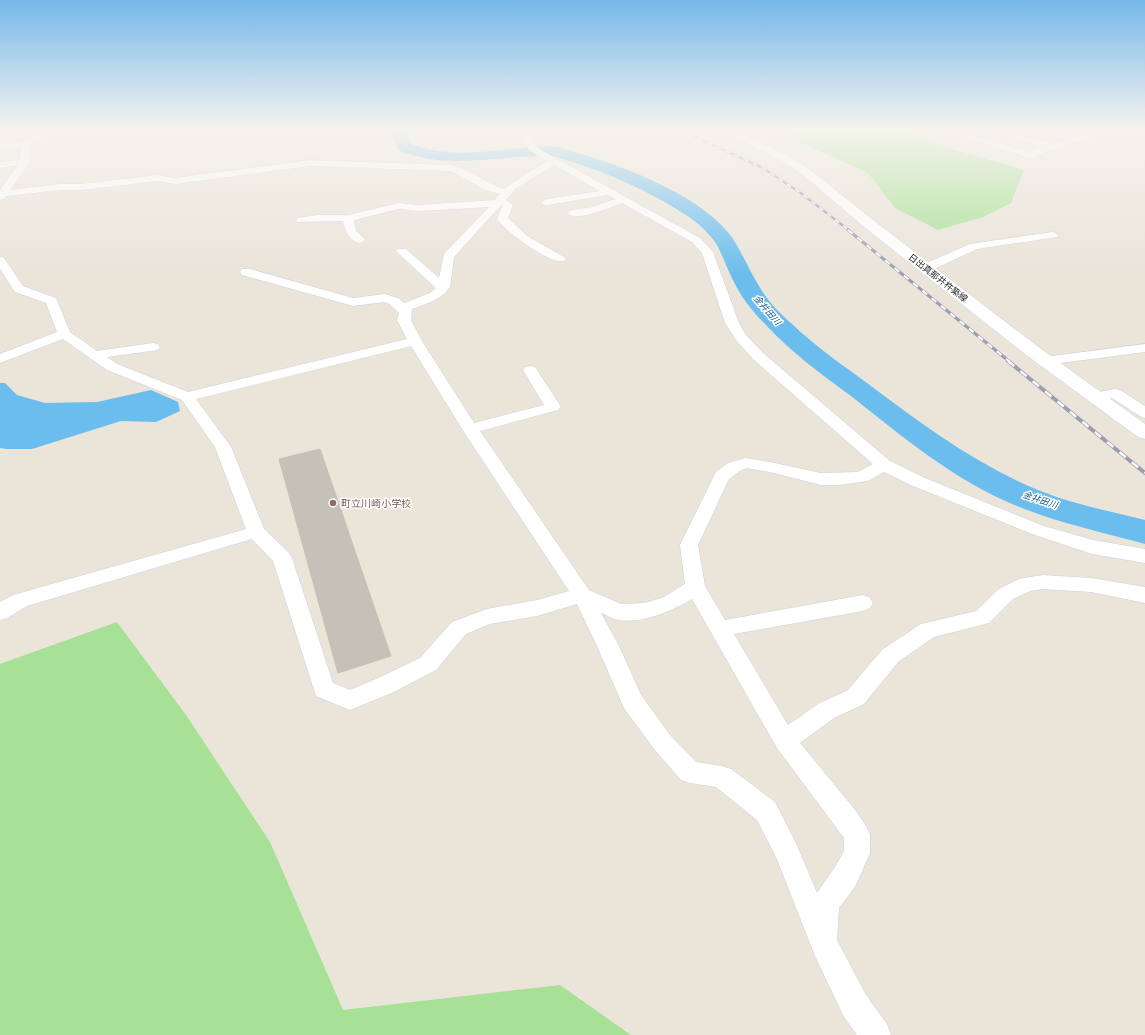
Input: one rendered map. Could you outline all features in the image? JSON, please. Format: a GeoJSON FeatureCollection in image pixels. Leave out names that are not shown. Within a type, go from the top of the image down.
{"type":"FeatureCollection","features":[{"type":"Feature","properties":{"kind":"main road","name":"日出真那井杵築線"},"geometry":{"type":"LineString","coordinates":[[814,178],[926,268],[1045,360],[1145,434]]}},
{"type":"Feature","properties":{"kind":"street"},"geometry":{"type":"LineString","coordinates":[[1,194],[12,178]]}},
{"type":"Feature","properties":{"kind":"street"},"geometry":{"type":"LineString","coordinates":[[1,194],[155,178]]}},
{"type":"Feature","properties":{"kind":"street"},"geometry":{"type":"LineString","coordinates":[[160,178],[175,181],[199,178]]}},
{"type":"Feature","properties":{"kind":"street"},"geometry":{"type":"LineString","coordinates":[[472,178],[489,188],[508,205],[502,219],[523,238],[560,259]]}},
{"type":"Feature","properties":{"kind":"street"},"geometry":{"type":"LineString","coordinates":[[524,178],[512,187],[480,224],[448,256],[443,288],[434,296],[406,307],[404,320],[415,342],[470,429],[582,595],[608,646],[632,701],[662,742],[690,772],[722,777],[766,811],[786,850],[823,940],[855,1006],[876,1035]]}},
{"type":"Feature","properties":{"kind":"street"},"geometry":{"type":"LineString","coordinates":[[586,178],[696,240],[707,252],[732,323],[741,337],[758,356],[884,465],[919,482],[1038,530],[1092,547],[1145,556]]}},
{"type":"Feature","properties":{"kind":"street"},"geometry":{"type":"LineString","coordinates":[[547,202],[611,192]]}},
{"type":"Feature","properties":{"kind":"street"},"geometry":{"type":"LineString","coordinates":[[301,220],[323,222],[348,218],[399,206],[419,208],[501,199]]}},
{"type":"Feature","properties":{"kind":"street"},"geometry":{"type":"LineString","coordinates":[[572,213],[595,210],[623,199]]}},
{"type":"Feature","properties":{"kind":"street"},"geometry":{"type":"LineString","coordinates":[[595,210],[605,217]]}},
{"type":"Feature","properties":{"kind":"street"},"geometry":{"type":"LineString","coordinates":[[348,218],[351,232],[360,240]]}},
{"type":"Feature","properties":{"kind":"street"},"geometry":{"type":"LineString","coordinates":[[926,268],[974,246],[1053,235]]}},
{"type":"Feature","properties":{"kind":"street"},"geometry":{"type":"LineString","coordinates":[[402,251],[443,288]]}},
{"type":"Feature","properties":{"kind":"street"},"geometry":{"type":"LineString","coordinates":[[0,260],[19,289],[52,301],[64,334],[112,367],[187,397],[223,447],[256,532],[282,558],[324,689],[350,700],[386,685],[428,664],[458,628],[487,617],[537,608],[582,595],[619,612],[644,611],[669,603],[695,587]]}},
{"type":"Feature","properties":{"kind":"street"},"geometry":{"type":"LineString","coordinates":[[246,272],[353,302],[386,298],[394,302],[405,312]]}},
{"type":"Feature","properties":{"kind":"street"},"geometry":{"type":"LineString","coordinates":[[0,359],[64,334]]}},
{"type":"Feature","properties":{"kind":"street"},"geometry":{"type":"LineString","coordinates":[[187,397],[415,342]]}},
{"type":"Feature","properties":{"kind":"street"},"geometry":{"type":"LineString","coordinates":[[95,355],[153,347]]}},
{"type":"Feature","properties":{"kind":"street"},"geometry":{"type":"LineString","coordinates":[[1045,360],[1145,348]]}},
{"type":"Feature","properties":{"kind":"street"},"geometry":{"type":"LineString","coordinates":[[470,429],[553,407],[530,370]]}},
{"type":"Feature","properties":{"kind":"street"},"geometry":{"type":"LineString","coordinates":[[1094,397],[1114,393],[1145,413]]}},
{"type":"Feature","properties":{"kind":"street"},"geometry":{"type":"LineString","coordinates":[[823,940],[826,904],[845,876],[857,853],[857,835],[848,820],[806,770],[785,741],[695,587],[689,545],[722,476],[734,467],[746,463],[821,479],[839,479],[862,477],[884,465]]}},
{"type":"Feature","properties":{"kind":"street"},"geometry":{"type":"LineString","coordinates":[[0,612],[20,600],[256,532]]}},
{"type":"Feature","properties":{"kind":"street"},"geometry":{"type":"LineString","coordinates":[[785,741],[826,711],[856,697],[890,656],[928,630],[982,617],[1006,594],[1026,584],[1043,582],[1091,586],[1145,595]]}},
{"type":"Feature","properties":{"kind":"street"},"geometry":{"type":"LineString","coordinates":[[720,629],[863,603]]}},
{"type":"Feature","properties":{"kind":"green space"},"geometry":{"type":"Polygon","coordinates":[[[872,178],[1021,178],[1011,203],[983,217],[938,230],[895,208],[872,178]]]}},
{"type":"Feature","properties":{"kind":"green space"},"geometry":{"type":"Polygon","coordinates":[[[117,622],[186,715],[270,842],[343,1010],[560,985],[631,1035],[0,1035],[0,664],[117,622]]]}},
{"type":"Feature","properties":{"kind":"water"},"geometry":{"type":"Polygon","coordinates":[[[0,383],[5,383],[17,395],[45,403],[97,402],[151,390],[178,402],[180,411],[156,422],[121,421],[32,449],[6,449],[0,448],[0,383]]]}},
{"type":"Feature","properties":{"kind":"building"},"geometry":{"type":"Polygon","coordinates":[[[320,449],[391,656],[338,673],[279,459],[320,449]]]}},
{"type":"Feature","properties":{"kind":"waterway","name":"金井田川"},"geometry":{"type":"LineString","coordinates":[[631,178],[685,206],[709,224],[728,247],[753,296],[764,310],[782,328],[812,354],[937,448],[980,475],[1027,498],[1071,512],[1145,532]]}},
{"type":"Feature","properties":{"kind":"railway"},"geometry":{"type":"LineString","coordinates":[[778,178],[802,194],[850,231]]}},
{"type":"Feature","properties":{"kind":"railway"},"geometry":{"type":"LineString","coordinates":[[848,230],[1010,362]]}},
{"type":"Feature","properties":{"kind":"railway"},"geometry":{"type":"LineString","coordinates":[[1008,361],[1145,473]]}},
{"type":"Feature","properties":{"kind":"place","name":"町立川崎小学校"},"geometry":{"type":"Point","coordinates":[333,503]}}]}
